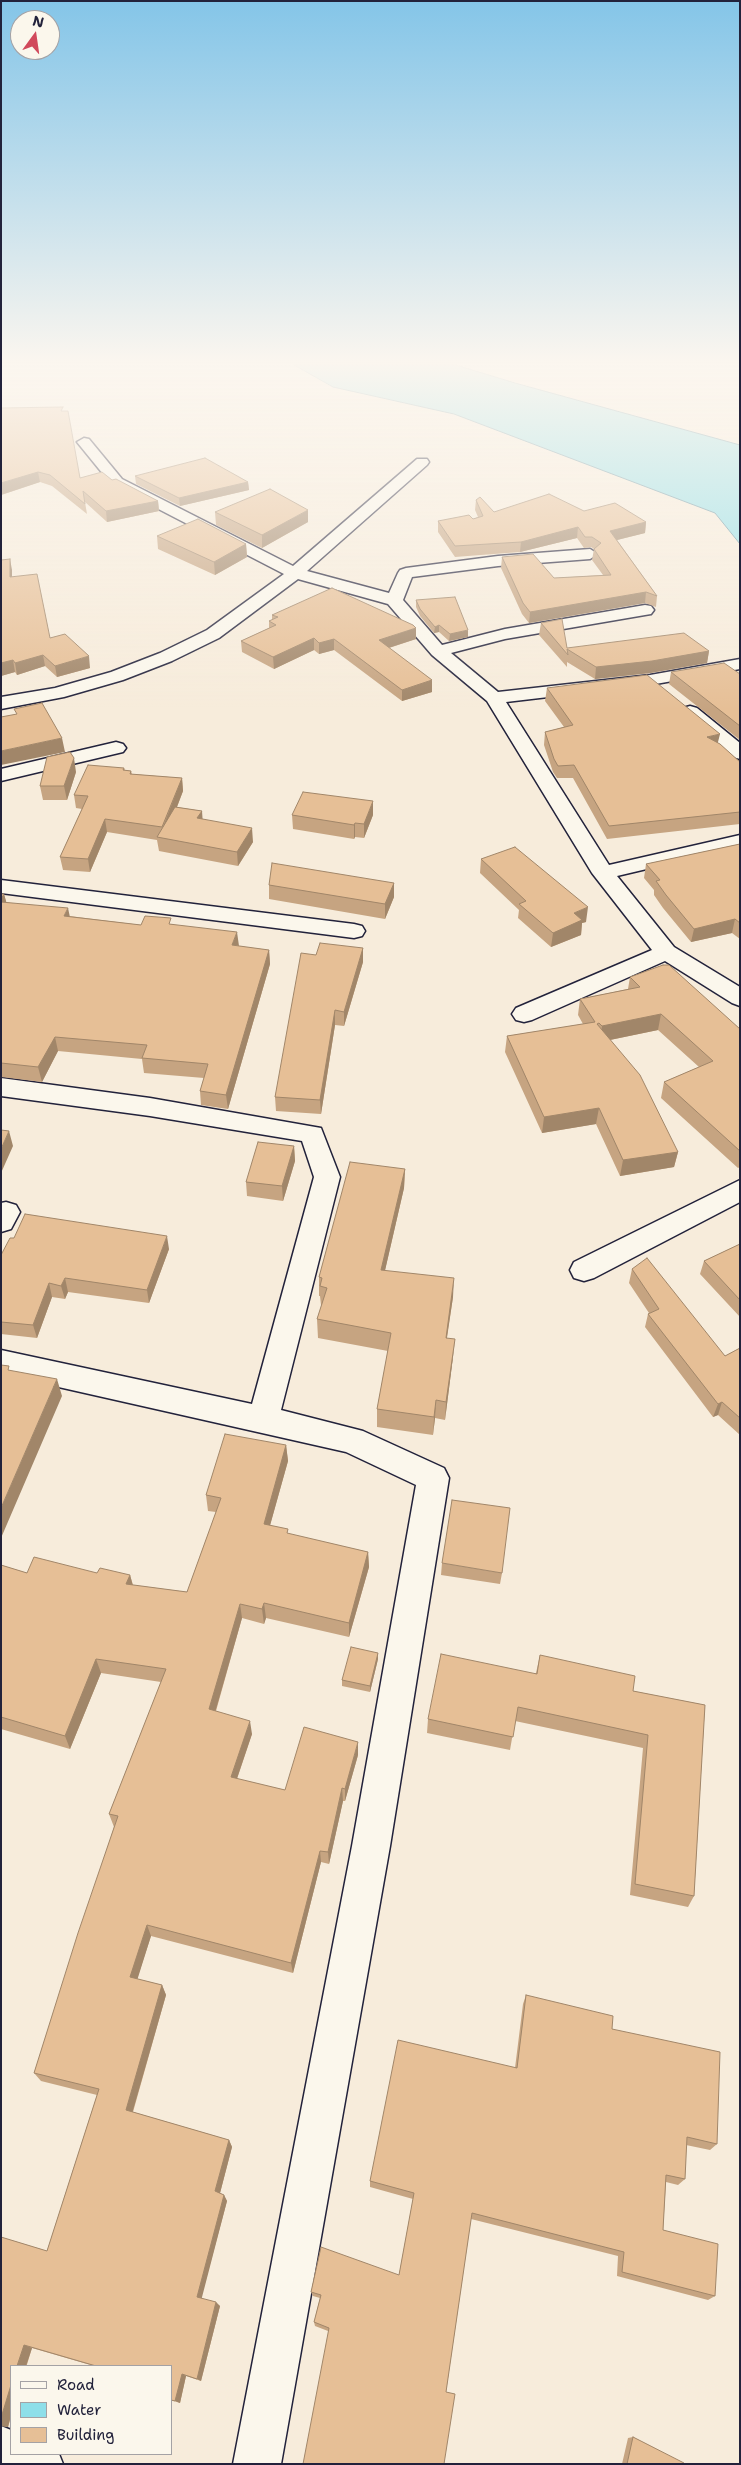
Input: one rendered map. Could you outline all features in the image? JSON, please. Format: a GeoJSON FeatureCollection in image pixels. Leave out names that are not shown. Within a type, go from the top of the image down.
{"type":"FeatureCollection","features":[{"type":"Feature","properties":{"kind":"street"},"geometry":{"type":"LineString","coordinates":[[115,480],[295,573],[394,600],[438,651],[494,698],[603,873],[666,952],[740,998]]}},
{"type":"Feature","properties":{"kind":"street"},"geometry":{"type":"LineString","coordinates":[[1,702],[66,691],[117,676],[166,657],[213,634],[295,573],[401,480]]}},
{"type":"Feature","properties":{"kind":"street"},"geometry":{"type":"LineString","coordinates":[[394,600],[406,573],[498,561],[590,554]]}},
{"type":"Feature","properties":{"kind":"street"},"geometry":{"type":"LineString","coordinates":[[438,651],[514,632],[644,610]]}},
{"type":"Feature","properties":{"kind":"street"},"geometry":{"type":"LineString","coordinates":[[494,698],[650,680],[740,664]]}},
{"type":"Feature","properties":{"kind":"street"},"geometry":{"type":"LineString","coordinates":[[650,680],[740,753]]}},
{"type":"Feature","properties":{"kind":"street"},"geometry":{"type":"LineString","coordinates":[[1,775],[116,748]]}},
{"type":"Feature","properties":{"kind":"street"},"geometry":{"type":"LineString","coordinates":[[603,873],[740,841]]}},
{"type":"Feature","properties":{"kind":"street"},"geometry":{"type":"LineString","coordinates":[[1,886],[354,931]]}},
{"type":"Feature","properties":{"kind":"street"},"geometry":{"type":"LineString","coordinates":[[524,1014],[666,952]]}},
{"type":"Feature","properties":{"kind":"street"},"geometry":{"type":"LineString","coordinates":[[1,1087],[150,1106],[312,1134],[327,1177],[263,1419]]}},
{"type":"Feature","properties":{"kind":"street"},"geometry":{"type":"LineString","coordinates":[[584,1270],[740,1190]]}},
{"type":"Feature","properties":{"kind":"street"},"geometry":{"type":"LineString","coordinates":[[1,1362],[352,1440],[433,1478],[371,1846],[257,2464]]}},
{"type":"Feature","properties":{"kind":"street"},"geometry":{"type":"LineString","coordinates":[[15,2455],[39,2464]]}},
{"type":"Feature","properties":{"kind":"water"},"geometry":{"type":"Polygon","coordinates":[[[628,480],[740,480],[740,544],[715,513],[628,480]]]}},
{"type":"Feature","properties":{"kind":"building"},"geometry":{"type":"Polygon","coordinates":[[[56,480],[118,480],[158,501],[106,511],[83,491],[85,504],[56,480]]]}},
{"type":"Feature","properties":{"kind":"building"},"geometry":{"type":"Polygon","coordinates":[[[143,480],[244,480],[248,482],[179,498],[143,480]]]}},
{"type":"Feature","properties":{"kind":"building"},"geometry":{"type":"Polygon","coordinates":[[[270,489],[308,510],[262,535],[215,512],[270,489]]]}},
{"type":"Feature","properties":{"kind":"building"},"geometry":{"type":"Polygon","coordinates":[[[549,494],[584,511],[615,503],[646,522],[610,531],[657,596],[646,592],[530,612],[523,603],[502,557],[533,554],[554,578],[611,575],[594,549],[601,543],[592,537],[585,537],[578,527],[521,542],[455,546],[438,521],[469,515],[473,519],[483,516],[476,500],[480,497],[494,512],[549,494]]]}},
{"type":"Feature","properties":{"kind":"building"},"geometry":{"type":"Polygon","coordinates":[[[198,519],[246,544],[214,562],[157,536],[198,519]]]}},
{"type":"Feature","properties":{"kind":"building"},"geometry":{"type":"Polygon","coordinates":[[[10,559],[10,577],[37,574],[50,638],[65,634],[89,656],[55,666],[43,655],[15,663],[13,660],[1,663],[1,560],[10,559]]]}},
{"type":"Feature","properties":{"kind":"building"},"geometry":{"type":"Polygon","coordinates":[[[332,588],[413,625],[416,628],[379,640],[432,680],[402,690],[334,639],[319,643],[314,638],[273,657],[241,641],[276,625],[269,621],[278,617],[272,615],[332,588]]]}},
{"type":"Feature","properties":{"kind":"building"},"geometry":{"type":"Polygon","coordinates":[[[455,597],[468,630],[450,634],[439,625],[435,627],[420,609],[416,600],[455,597]]]}},
{"type":"Feature","properties":{"kind":"building"},"geometry":{"type":"Polygon","coordinates":[[[562,619],[567,648],[684,633],[709,651],[652,661],[596,667],[567,649],[568,655],[541,623],[562,619]]]}},
{"type":"Feature","properties":{"kind":"building"},"geometry":{"type":"Polygon","coordinates":[[[724,663],[740,674],[740,726],[671,672],[724,663]]]}},
{"type":"Feature","properties":{"kind":"building"},"geometry":{"type":"Polygon","coordinates":[[[647,675],[720,734],[707,737],[720,744],[740,762],[740,812],[609,826],[574,765],[558,766],[545,732],[573,725],[547,688],[647,675]]]}},
{"type":"Feature","properties":{"kind":"building"},"geometry":{"type":"Polygon","coordinates":[[[42,703],[62,738],[1,751],[1,717],[17,714],[14,709],[42,703]]]}},
{"type":"Feature","properties":{"kind":"building"},"geometry":{"type":"Polygon","coordinates":[[[70,752],[74,758],[64,786],[40,786],[47,757],[70,752]]]}},
{"type":"Feature","properties":{"kind":"building"},"geometry":{"type":"Polygon","coordinates":[[[88,765],[124,768],[123,770],[131,771],[130,774],[182,778],[162,827],[105,819],[88,859],[60,857],[88,796],[74,795],[88,765]]]}},
{"type":"Feature","properties":{"kind":"building"},"geometry":{"type":"Polygon","coordinates":[[[303,792],[373,801],[364,824],[355,823],[354,825],[292,815],[303,792]]]}},
{"type":"Feature","properties":{"kind":"building"},"geometry":{"type":"Polygon","coordinates":[[[175,807],[202,811],[197,818],[252,828],[237,852],[157,837],[175,807]]]}},
{"type":"Feature","properties":{"kind":"building"},"geometry":{"type":"Polygon","coordinates":[[[740,844],[740,923],[735,919],[694,929],[666,895],[656,881],[660,880],[646,864],[740,844]]]}},
{"type":"Feature","properties":{"kind":"building"},"geometry":{"type":"Polygon","coordinates":[[[515,847],[588,907],[574,913],[582,920],[553,933],[519,904],[526,901],[481,859],[515,847]]]}},
{"type":"Feature","properties":{"kind":"building"},"geometry":{"type":"Polygon","coordinates":[[[272,863],[394,883],[385,904],[269,885],[272,863]]]}},
{"type":"Feature","properties":{"kind":"building"},"geometry":{"type":"Polygon","coordinates":[[[1,902],[68,908],[64,916],[141,925],[145,916],[171,918],[169,924],[237,932],[232,945],[269,950],[226,1095],[200,1091],[208,1064],[142,1058],[147,1045],[55,1037],[38,1067],[1,1063],[1,902]]]}},
{"type":"Feature","properties":{"kind":"building"},"geometry":{"type":"Polygon","coordinates":[[[320,943],[363,948],[344,1012],[335,1010],[320,1100],[275,1097],[301,953],[316,955],[320,943]]]}},
{"type":"Feature","properties":{"kind":"building"},"geometry":{"type":"Polygon","coordinates":[[[663,965],[669,965],[740,1029],[740,1151],[664,1082],[713,1061],[661,1014],[602,1026],[599,1023],[597,1024],[640,1075],[678,1152],[623,1160],[599,1108],[544,1117],[507,1036],[595,1022],[580,999],[640,987],[630,977],[663,965]]]}},
{"type":"Feature","properties":{"kind":"building"},"geometry":{"type":"Polygon","coordinates":[[[1,1130],[9,1131],[1,1149],[1,1130]]]}},
{"type":"Feature","properties":{"kind":"building"},"geometry":{"type":"Polygon","coordinates":[[[258,1142],[294,1146],[282,1186],[246,1182],[258,1142]]]}},
{"type":"Feature","properties":{"kind":"building"},"geometry":{"type":"Polygon","coordinates":[[[350,1162],[405,1169],[381,1270],[454,1278],[446,1338],[455,1339],[446,1402],[436,1400],[434,1417],[377,1409],[391,1333],[317,1319],[327,1288],[320,1286],[322,1278],[319,1277],[350,1162]]]}},
{"type":"Feature","properties":{"kind":"building"},"geometry":{"type":"Polygon","coordinates":[[[25,1214],[167,1236],[147,1290],[65,1278],[61,1286],[49,1283],[33,1325],[1,1322],[1,1255],[10,1238],[14,1238],[25,1214]]]}},
{"type":"Feature","properties":{"kind":"building"},"geometry":{"type":"Polygon","coordinates":[[[740,1244],[740,1300],[704,1261],[740,1244]]]}},
{"type":"Feature","properties":{"kind":"building"},"geometry":{"type":"Polygon","coordinates":[[[647,1258],[725,1356],[740,1348],[740,1418],[722,1402],[718,1404],[648,1314],[659,1309],[632,1269],[647,1258]]]}},
{"type":"Feature","properties":{"kind":"building"},"geometry":{"type":"Polygon","coordinates":[[[1,1365],[9,1366],[8,1370],[57,1379],[1,1508],[1,1365]]]}},
{"type":"Feature","properties":{"kind":"building"},"geometry":{"type":"Polygon","coordinates":[[[225,1434],[286,1445],[264,1524],[288,1529],[287,1533],[368,1552],[349,1623],[264,1603],[262,1609],[240,1604],[209,1709],[250,1721],[231,1777],[285,1790],[304,1727],[358,1742],[345,1789],[342,1788],[328,1852],[320,1851],[291,1963],[147,1925],[130,1977],[162,1985],[126,2110],[229,2140],[215,2191],[224,2195],[197,2297],[216,2302],[197,2379],[182,2374],[175,2401],[172,2400],[172,2365],[93,2365],[24,2345],[17,2365],[10,2365],[10,2388],[1,2418],[1,2237],[47,2251],[99,2089],[34,2073],[78,1933],[118,1816],[109,1814],[166,1669],[96,1659],[65,1736],[1,1717],[1,1565],[27,1573],[34,1557],[97,1573],[100,1568],[130,1575],[126,1584],[187,1592],[221,1498],[206,1495],[225,1434]]]}},
{"type":"Feature","properties":{"kind":"building"},"geometry":{"type":"Polygon","coordinates":[[[452,1500],[510,1508],[502,1573],[442,1563],[452,1500]]]}},
{"type":"Feature","properties":{"kind":"building"},"geometry":{"type":"Polygon","coordinates":[[[351,1647],[378,1653],[370,1686],[342,1680],[351,1647]]]}},
{"type":"Feature","properties":{"kind":"building"},"geometry":{"type":"Polygon","coordinates":[[[441,1654],[537,1674],[540,1655],[635,1676],[633,1691],[705,1705],[694,1896],[635,1884],[648,1735],[518,1707],[513,1737],[428,1719],[441,1654]]]}},
{"type":"Feature","properties":{"kind":"building"},"geometry":{"type":"Polygon","coordinates":[[[526,1995],[613,2016],[612,2029],[720,2052],[717,2144],[687,2137],[685,2179],[666,2175],[663,2230],[718,2244],[715,2296],[622,2272],[624,2252],[472,2213],[446,2392],[455,2394],[444,2464],[303,2464],[329,2328],[314,2322],[321,2295],[311,2292],[321,2247],[399,2275],[414,2193],[370,2181],[398,2040],[517,2068],[526,1995]]]}},
{"type":"Feature","properties":{"kind":"building"},"geometry":{"type":"Polygon","coordinates":[[[633,2437],[684,2463],[684,2464],[627,2464],[633,2437]]]}}]}
